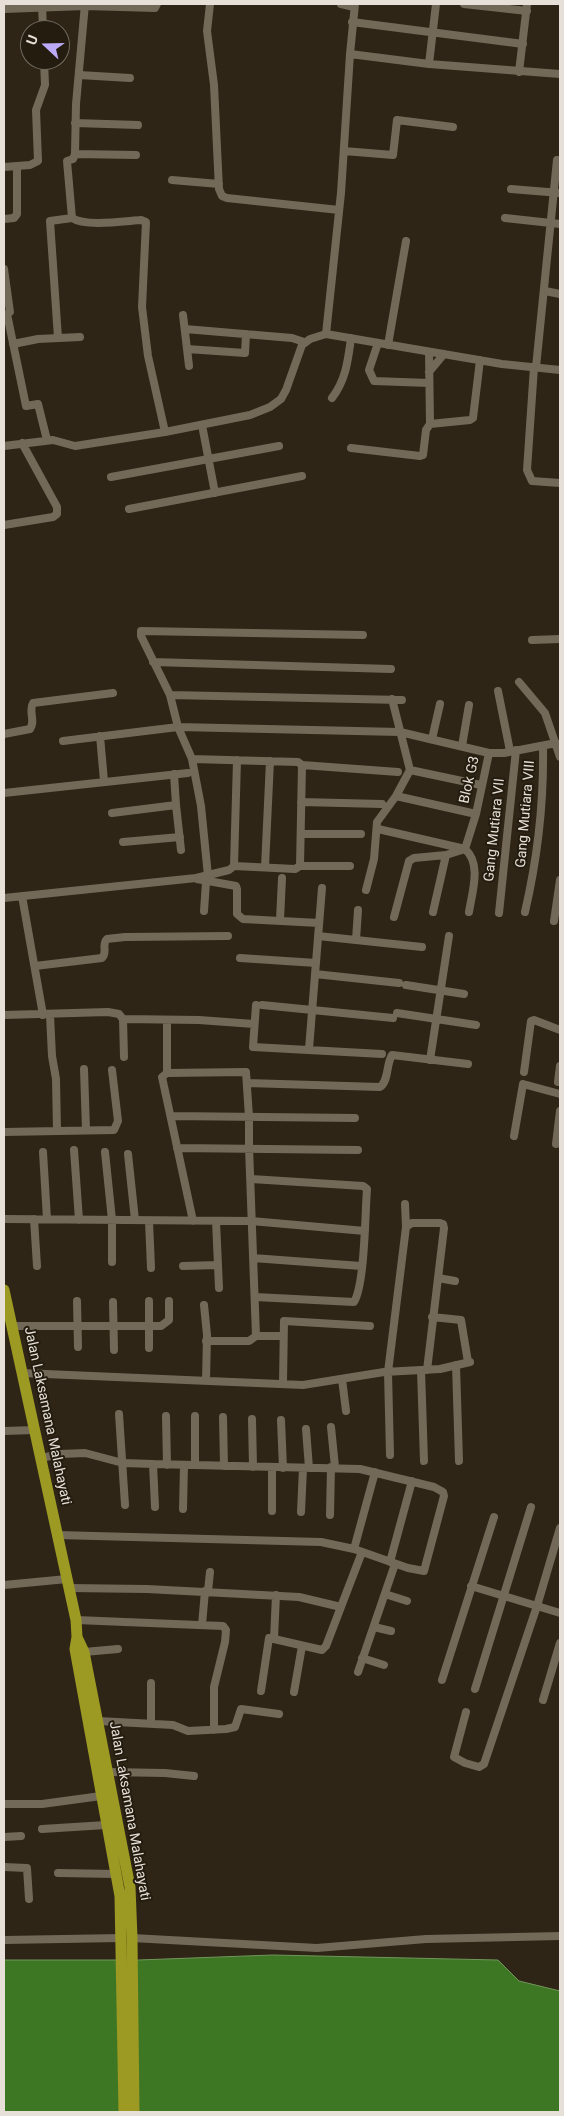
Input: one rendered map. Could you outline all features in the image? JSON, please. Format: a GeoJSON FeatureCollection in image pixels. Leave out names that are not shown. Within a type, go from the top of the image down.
{"type":"FeatureCollection","features":[{"type":"Feature","properties":{"kind":"highway","name":"Jalan Laksamana Malahayati"},"geometry":{"type":"LineString","coordinates":[[4,1290],[76,1620],[77,1637],[75,1648],[106,1825],[126,1907]]}},
{"type":"Feature","properties":{"kind":"highway","name":"Jalan Laksamana Malahayati"},"geometry":{"type":"LineString","coordinates":[[77,1637],[84,1652],[130,1887],[126,1907],[134,2112]]}},
{"type":"Feature","properties":{"kind":"highway","name":"Jalan Laksamana Malahayati"},"geometry":{"type":"LineString","coordinates":[[124,2112],[127,1937]]}},
{"type":"Feature","properties":{"kind":"street"},"geometry":{"type":"LineString","coordinates":[[4,8],[42,5],[85,5],[155,8],[157,4]]}},
{"type":"Feature","properties":{"kind":"street"},"geometry":{"type":"LineString","coordinates":[[210,4],[207,31],[214,85],[219,184],[222,196],[339,210]]}},
{"type":"Feature","properties":{"kind":"street"},"geometry":{"type":"LineString","coordinates":[[326,334],[339,210],[354,5],[341,4]]}},
{"type":"Feature","properties":{"kind":"street"},"geometry":{"type":"LineString","coordinates":[[429,64],[436,4]]}},
{"type":"Feature","properties":{"kind":"street"},"geometry":{"type":"LineString","coordinates":[[464,4],[527,7],[519,72]]}},
{"type":"Feature","properties":{"kind":"street"},"geometry":{"type":"LineString","coordinates":[[42,5],[43,20]]}},
{"type":"Feature","properties":{"kind":"street"},"geometry":{"type":"LineString","coordinates":[[72,218],[67,161],[73,159],[75,154],[85,5]]}},
{"type":"Feature","properties":{"kind":"street"},"geometry":{"type":"LineString","coordinates":[[352,22],[432,34],[523,44]]}},
{"type":"Feature","properties":{"kind":"street"},"geometry":{"type":"LineString","coordinates":[[350,54],[429,64],[560,74]]}},
{"type":"Feature","properties":{"kind":"street"},"geometry":{"type":"LineString","coordinates":[[4,167],[30,165],[38,161],[36,110],[45,85],[44,70]]}},
{"type":"Feature","properties":{"kind":"street"},"geometry":{"type":"LineString","coordinates":[[79,75],[130,78]]}},
{"type":"Feature","properties":{"kind":"street"},"geometry":{"type":"LineString","coordinates":[[344,151],[393,155],[397,120],[453,127]]}},
{"type":"Feature","properties":{"kind":"street"},"geometry":{"type":"LineString","coordinates":[[76,123],[138,124]]}},
{"type":"Feature","properties":{"kind":"street"},"geometry":{"type":"LineString","coordinates":[[75,154],[136,155]]}},
{"type":"Feature","properties":{"kind":"street"},"geometry":{"type":"LineString","coordinates":[[557,160],[557,193],[550,222],[545,291],[535,367],[527,470],[532,481],[560,483]]}},
{"type":"Feature","properties":{"kind":"street"},"geometry":{"type":"LineString","coordinates":[[4,219],[14,218],[17,214],[17,167]]}},
{"type":"Feature","properties":{"kind":"street"},"geometry":{"type":"LineString","coordinates":[[172,180],[219,184]]}},
{"type":"Feature","properties":{"kind":"street"},"geometry":{"type":"LineString","coordinates":[[511,188],[557,193]]}},
{"type":"Feature","properties":{"kind":"street"},"geometry":{"type":"LineString","coordinates":[[58,338],[50,221],[72,218],[78,221],[141,220],[146,222],[142,307],[148,356],[165,432]]}},
{"type":"Feature","properties":{"kind":"street"},"geometry":{"type":"LineString","coordinates":[[505,218],[560,224]]}},
{"type":"Feature","properties":{"kind":"street"},"geometry":{"type":"LineString","coordinates":[[388,345],[406,241]]}},
{"type":"Feature","properties":{"kind":"street"},"geometry":{"type":"LineString","coordinates":[[4,269],[10,312],[5,314],[26,406],[38,404],[46,440]]}},
{"type":"Feature","properties":{"kind":"street"},"geometry":{"type":"LineString","coordinates":[[545,291],[560,294]]}},
{"type":"Feature","properties":{"kind":"street"},"geometry":{"type":"LineString","coordinates":[[183,315],[189,366]]}},
{"type":"Feature","properties":{"kind":"street"},"geometry":{"type":"LineString","coordinates":[[185,329],[292,338],[304,342]]}},
{"type":"Feature","properties":{"kind":"street"},"geometry":{"type":"LineString","coordinates":[[187,349],[245,353],[246,334]]}},
{"type":"Feature","properties":{"kind":"street"},"geometry":{"type":"LineString","coordinates":[[4,446],[46,440],[61,440],[75,446],[165,432],[250,415],[276,403],[286,390],[299,349],[304,342],[326,334],[480,360],[560,370]]}},
{"type":"Feature","properties":{"kind":"street"},"geometry":{"type":"LineString","coordinates":[[13,344],[38,338],[80,337]]}},
{"type":"Feature","properties":{"kind":"street"},"geometry":{"type":"LineString","coordinates":[[332,398],[338,391],[347,368],[351,338]]}},
{"type":"Feature","properties":{"kind":"street"},"geometry":{"type":"LineString","coordinates":[[378,343],[369,370],[374,381],[429,383]]}},
{"type":"Feature","properties":{"kind":"street"},"geometry":{"type":"LineString","coordinates":[[351,448],[423,455],[426,430],[430,424],[429,352]]}},
{"type":"Feature","properties":{"kind":"street"},"geometry":{"type":"LineString","coordinates":[[429,372],[444,354]]}},
{"type":"Feature","properties":{"kind":"street"},"geometry":{"type":"LineString","coordinates":[[430,424],[472,419],[480,360]]}},
{"type":"Feature","properties":{"kind":"street"},"geometry":{"type":"LineString","coordinates":[[202,424],[215,493]]}},
{"type":"Feature","properties":{"kind":"street"},"geometry":{"type":"LineString","coordinates":[[4,525],[53,517],[57,514],[57,507],[22,443]]}},
{"type":"Feature","properties":{"kind":"street"},"geometry":{"type":"LineString","coordinates":[[110,477],[279,446]]}},
{"type":"Feature","properties":{"kind":"street"},"geometry":{"type":"LineString","coordinates":[[129,509],[302,476]]}},
{"type":"Feature","properties":{"kind":"street"},"geometry":{"type":"LineString","coordinates":[[204,910],[207,879],[201,806],[192,759],[178,727],[170,695],[140,636],[143,630],[362,635]]}},
{"type":"Feature","properties":{"kind":"street"},"geometry":{"type":"LineString","coordinates":[[532,640],[560,639]]}},
{"type":"Feature","properties":{"kind":"street"},"geometry":{"type":"LineString","coordinates":[[153,662],[391,669]]}},
{"type":"Feature","properties":{"kind":"street"},"geometry":{"type":"LineString","coordinates":[[519,682],[545,712],[560,757]]}},
{"type":"Feature","properties":{"kind":"street","name":"Gang Mutiara VII"},"geometry":{"type":"LineString","coordinates":[[498,691],[513,751],[499,913]]}},
{"type":"Feature","properties":{"kind":"street"},"geometry":{"type":"LineString","coordinates":[[4,734],[30,730],[33,725],[31,707],[33,703],[113,693]]}},
{"type":"Feature","properties":{"kind":"street"},"geometry":{"type":"LineString","coordinates":[[170,695],[402,700]]}},
{"type":"Feature","properties":{"kind":"street"},"geometry":{"type":"LineString","coordinates":[[366,890],[374,859],[378,829],[376,824],[396,796],[410,770],[392,699]]}},
{"type":"Feature","properties":{"kind":"street"},"geometry":{"type":"LineString","coordinates":[[432,739],[440,704]]}},
{"type":"Feature","properties":{"kind":"street"},"geometry":{"type":"LineString","coordinates":[[462,746],[469,705]]}},
{"type":"Feature","properties":{"kind":"street"},"geometry":{"type":"LineString","coordinates":[[63,741],[178,727],[400,732],[489,753]]}},
{"type":"Feature","properties":{"kind":"street"},"geometry":{"type":"LineString","coordinates":[[100,736],[104,781]]}},
{"type":"Feature","properties":{"kind":"street","name":"Blok G3"},"geometry":{"type":"LineString","coordinates":[[465,849],[476,814],[489,753],[513,751],[556,743]]}},
{"type":"Feature","properties":{"kind":"street","name":"Gang Mutiara VIII"},"geometry":{"type":"LineString","coordinates":[[525,912],[536,865],[540,831],[543,746]]}},
{"type":"Feature","properties":{"kind":"street"},"geometry":{"type":"LineString","coordinates":[[192,759],[298,762],[302,765],[398,772]]}},
{"type":"Feature","properties":{"kind":"street"},"geometry":{"type":"LineString","coordinates":[[234,866],[237,760]]}},
{"type":"Feature","properties":{"kind":"street"},"geometry":{"type":"LineString","coordinates":[[265,867],[270,761]]}},
{"type":"Feature","properties":{"kind":"street"},"geometry":{"type":"LineString","coordinates":[[300,866],[302,765]]}},
{"type":"Feature","properties":{"kind":"street"},"geometry":{"type":"LineString","coordinates":[[410,770],[481,785]]}},
{"type":"Feature","properties":{"kind":"street"},"geometry":{"type":"LineString","coordinates":[[4,793],[188,773]]}},
{"type":"Feature","properties":{"kind":"street"},"geometry":{"type":"LineString","coordinates":[[174,774],[182,850]]}},
{"type":"Feature","properties":{"kind":"street"},"geometry":{"type":"LineString","coordinates":[[396,796],[476,814]]}},
{"type":"Feature","properties":{"kind":"street"},"geometry":{"type":"LineString","coordinates":[[302,802],[382,804]]}},
{"type":"Feature","properties":{"kind":"street"},"geometry":{"type":"LineString","coordinates":[[112,813],[176,805]]}},
{"type":"Feature","properties":{"kind":"street"},"geometry":{"type":"LineString","coordinates":[[378,829],[465,849],[474,859],[469,912]]}},
{"type":"Feature","properties":{"kind":"street"},"geometry":{"type":"LineString","coordinates":[[301,834],[361,834]]}},
{"type":"Feature","properties":{"kind":"street"},"geometry":{"type":"LineString","coordinates":[[123,842],[180,837]]}},
{"type":"Feature","properties":{"kind":"street"},"geometry":{"type":"LineString","coordinates":[[394,917],[409,861],[414,858],[446,855],[465,849]]}},
{"type":"Feature","properties":{"kind":"street"},"geometry":{"type":"LineString","coordinates":[[434,912],[446,855]]}},
{"type":"Feature","properties":{"kind":"street"},"geometry":{"type":"LineString","coordinates":[[207,879],[234,866],[295,869],[300,866],[350,866]]}},
{"type":"Feature","properties":{"kind":"street"},"geometry":{"type":"LineString","coordinates":[[4,898],[196,878],[236,886],[236,914],[244,918],[319,923]]}},
{"type":"Feature","properties":{"kind":"street"},"geometry":{"type":"LineString","coordinates":[[280,920],[282,878]]}},
{"type":"Feature","properties":{"kind":"street"},"geometry":{"type":"LineString","coordinates":[[554,921],[559,900],[560,880]]}},
{"type":"Feature","properties":{"kind":"street"},"geometry":{"type":"LineString","coordinates":[[309,1049],[322,888]]}},
{"type":"Feature","properties":{"kind":"street"},"geometry":{"type":"LineString","coordinates":[[22,896],[50,1036],[56,1079],[58,1131]]}},
{"type":"Feature","properties":{"kind":"street"},"geometry":{"type":"LineString","coordinates":[[356,940],[358,910]]}},
{"type":"Feature","properties":{"kind":"street"},"geometry":{"type":"LineString","coordinates":[[35,966],[102,958],[105,954],[105,941],[107,939],[125,937],[228,936]]}},
{"type":"Feature","properties":{"kind":"street"},"geometry":{"type":"LineString","coordinates":[[318,936],[422,947]]}},
{"type":"Feature","properties":{"kind":"street"},"geometry":{"type":"LineString","coordinates":[[430,1060],[449,936]]}},
{"type":"Feature","properties":{"kind":"street"},"geometry":{"type":"LineString","coordinates":[[240,958],[316,963]]}},
{"type":"Feature","properties":{"kind":"street"},"geometry":{"type":"LineString","coordinates":[[315,974],[403,984],[464,994]]}},
{"type":"Feature","properties":{"kind":"street"},"geometry":{"type":"LineString","coordinates":[[382,1054],[253,1047],[254,1024],[259,1005],[437,1018],[476,1025]]}},
{"type":"Feature","properties":{"kind":"street"},"geometry":{"type":"LineString","coordinates":[[4,1015],[108,1012],[119,1014],[123,1019],[124,1057]]}},
{"type":"Feature","properties":{"kind":"street"},"geometry":{"type":"LineString","coordinates":[[123,1019],[254,1024]]}},
{"type":"Feature","properties":{"kind":"street"},"geometry":{"type":"LineString","coordinates":[[167,1020],[167,1073],[162,1080],[193,1221]]}},
{"type":"Feature","properties":{"kind":"street"},"geometry":{"type":"LineString","coordinates":[[524,1072],[531,1021],[534,1020],[560,1030]]}},
{"type":"Feature","properties":{"kind":"street"},"geometry":{"type":"LineString","coordinates":[[247,1083],[380,1087],[384,1083],[389,1059],[392,1055],[468,1064]]}},
{"type":"Feature","properties":{"kind":"street"},"geometry":{"type":"LineString","coordinates":[[558,1082],[560,1066]]}},
{"type":"Feature","properties":{"kind":"street"},"geometry":{"type":"LineString","coordinates":[[84,1069],[86,1130]]}},
{"type":"Feature","properties":{"kind":"street"},"geometry":{"type":"LineString","coordinates":[[4,1132],[114,1130],[117,1125],[112,1070]]}},
{"type":"Feature","properties":{"kind":"street"},"geometry":{"type":"LineString","coordinates":[[167,1073],[246,1072],[256,1336]]}},
{"type":"Feature","properties":{"kind":"street"},"geometry":{"type":"LineString","coordinates":[[514,1136],[524,1084],[560,1094]]}},
{"type":"Feature","properties":{"kind":"street"},"geometry":{"type":"LineString","coordinates":[[556,1144],[560,1111]]}},
{"type":"Feature","properties":{"kind":"street"},"geometry":{"type":"LineString","coordinates":[[171,1116],[355,1118]]}},
{"type":"Feature","properties":{"kind":"street"},"geometry":{"type":"LineString","coordinates":[[177,1148],[248,1147],[358,1150]]}},
{"type":"Feature","properties":{"kind":"street"},"geometry":{"type":"LineString","coordinates":[[74,1150],[79,1220]]}},
{"type":"Feature","properties":{"kind":"street"},"geometry":{"type":"LineString","coordinates":[[43,1152],[47,1219]]}},
{"type":"Feature","properties":{"kind":"street"},"geometry":{"type":"LineString","coordinates":[[105,1152],[112,1220],[112,1262]]}},
{"type":"Feature","properties":{"kind":"street"},"geometry":{"type":"LineString","coordinates":[[128,1154],[135,1220]]}},
{"type":"Feature","properties":{"kind":"street"},"geometry":{"type":"LineString","coordinates":[[250,1179],[363,1186],[367,1189],[361,1266],[357,1296],[354,1302],[255,1297]]}},
{"type":"Feature","properties":{"kind":"street"},"geometry":{"type":"LineString","coordinates":[[390,1455],[388,1372],[406,1227],[404,1204]]}},
{"type":"Feature","properties":{"kind":"street"},"geometry":{"type":"LineString","coordinates":[[4,1219],[251,1221],[365,1231]]}},
{"type":"Feature","properties":{"kind":"street"},"geometry":{"type":"LineString","coordinates":[[34,1219],[37,1266]]}},
{"type":"Feature","properties":{"kind":"street"},"geometry":{"type":"LineString","coordinates":[[149,1221],[150,1268]]}},
{"type":"Feature","properties":{"kind":"street"},"geometry":{"type":"LineString","coordinates":[[216,1221],[219,1288]]}},
{"type":"Feature","properties":{"kind":"street"},"geometry":{"type":"LineString","coordinates":[[406,1227],[412,1222],[446,1224],[424,1370],[424,1462]]}},
{"type":"Feature","properties":{"kind":"street"},"geometry":{"type":"LineString","coordinates":[[253,1258],[361,1266]]}},
{"type":"Feature","properties":{"kind":"street"},"geometry":{"type":"LineString","coordinates":[[183,1266],[218,1265]]}},
{"type":"Feature","properties":{"kind":"street"},"geometry":{"type":"LineString","coordinates":[[438,1278],[455,1281]]}},
{"type":"Feature","properties":{"kind":"street"},"geometry":{"type":"LineString","coordinates":[[148,1348],[149,1300]]}},
{"type":"Feature","properties":{"kind":"street"},"geometry":{"type":"LineString","coordinates":[[77,1301],[78,1347]]}},
{"type":"Feature","properties":{"kind":"street"},"geometry":{"type":"LineString","coordinates":[[12,1326],[161,1326],[168,1322],[169,1301]]}},
{"type":"Feature","properties":{"kind":"street"},"geometry":{"type":"LineString","coordinates":[[114,1302],[114,1350]]}},
{"type":"Feature","properties":{"kind":"street"},"geometry":{"type":"LineString","coordinates":[[204,1305],[206,1381]]}},
{"type":"Feature","properties":{"kind":"street"},"geometry":{"type":"LineString","coordinates":[[22,1373],[308,1385],[388,1372],[424,1370],[469,1362],[461,1320],[432,1316]]}},
{"type":"Feature","properties":{"kind":"street"},"geometry":{"type":"LineString","coordinates":[[283,1383],[283,1336],[284,1322],[286,1320],[370,1326]]}},
{"type":"Feature","properties":{"kind":"street"},"geometry":{"type":"LineString","coordinates":[[206,1341],[249,1341],[256,1336],[283,1336]]}},
{"type":"Feature","properties":{"kind":"street"},"geometry":{"type":"LineString","coordinates":[[456,1364],[459,1461]]}},
{"type":"Feature","properties":{"kind":"street"},"geometry":{"type":"LineString","coordinates":[[342,1379],[346,1411]]}},
{"type":"Feature","properties":{"kind":"street"},"geometry":{"type":"LineString","coordinates":[[119,1414],[125,1505]]}},
{"type":"Feature","properties":{"kind":"street"},"geometry":{"type":"LineString","coordinates":[[166,1416],[167,1464]]}},
{"type":"Feature","properties":{"kind":"street"},"geometry":{"type":"LineString","coordinates":[[195,1416],[195,1465]]}},
{"type":"Feature","properties":{"kind":"street"},"geometry":{"type":"LineString","coordinates":[[223,1417],[224,1466]]}},
{"type":"Feature","properties":{"kind":"street"},"geometry":{"type":"LineString","coordinates":[[252,1419],[253,1467]]}},
{"type":"Feature","properties":{"kind":"street"},"geometry":{"type":"LineString","coordinates":[[281,1420],[283,1468]]}},
{"type":"Feature","properties":{"kind":"street"},"geometry":{"type":"LineString","coordinates":[[330,1514],[333,1467],[331,1427]]}},
{"type":"Feature","properties":{"kind":"street"},"geometry":{"type":"LineString","coordinates":[[301,1512],[306,1468],[306,1429]]}},
{"type":"Feature","properties":{"kind":"street"},"geometry":{"type":"LineString","coordinates":[[4,1431],[35,1430]]}},
{"type":"Feature","properties":{"kind":"street"},"geometry":{"type":"LineString","coordinates":[[41,1458],[60,1454],[85,1453],[123,1462],[153,1464],[272,1468],[360,1468],[439,1489],[444,1496],[424,1571],[321,1542],[57,1535]]}},
{"type":"Feature","properties":{"kind":"street"},"geometry":{"type":"LineString","coordinates":[[153,1464],[154,1507]]}},
{"type":"Feature","properties":{"kind":"street"},"geometry":{"type":"LineString","coordinates":[[183,1509],[184,1465]]}},
{"type":"Feature","properties":{"kind":"street"},"geometry":{"type":"LineString","coordinates":[[272,1468],[272,1511]]}},
{"type":"Feature","properties":{"kind":"street"},"geometry":{"type":"LineString","coordinates":[[261,1691],[269,1638],[322,1650],[326,1646],[341,1608],[358,1551],[375,1472]]}},
{"type":"Feature","properties":{"kind":"street"},"geometry":{"type":"LineString","coordinates":[[358,1672],[385,1594],[412,1481]]}},
{"type":"Feature","properties":{"kind":"street"},"geometry":{"type":"LineString","coordinates":[[475,1689],[531,1507]]}},
{"type":"Feature","properties":{"kind":"street"},"geometry":{"type":"LineString","coordinates":[[442,1680],[494,1517]]}},
{"type":"Feature","properties":{"kind":"street"},"geometry":{"type":"LineString","coordinates":[[466,1712],[454,1757],[465,1764],[479,1766],[484,1764],[537,1606],[560,1528]]}},
{"type":"Feature","properties":{"kind":"street"},"geometry":{"type":"LineString","coordinates":[[202,1625],[210,1572]]}},
{"type":"Feature","properties":{"kind":"street"},"geometry":{"type":"LineString","coordinates":[[4,1584],[68,1584],[300,1596],[341,1608]]}},
{"type":"Feature","properties":{"kind":"street"},"geometry":{"type":"LineString","coordinates":[[472,1586],[560,1613]]}},
{"type":"Feature","properties":{"kind":"street"},"geometry":{"type":"LineString","coordinates":[[385,1594],[407,1601]]}},
{"type":"Feature","properties":{"kind":"street"},"geometry":{"type":"LineString","coordinates":[[274,1639],[276,1595]]}},
{"type":"Feature","properties":{"kind":"street"},"geometry":{"type":"LineString","coordinates":[[76,1620],[223,1626],[226,1630],[225,1642],[214,1687],[214,1730]]}},
{"type":"Feature","properties":{"kind":"street"},"geometry":{"type":"LineString","coordinates":[[374,1626],[391,1632]]}},
{"type":"Feature","properties":{"kind":"street"},"geometry":{"type":"LineString","coordinates":[[543,1700],[560,1643]]}},
{"type":"Feature","properties":{"kind":"street"},"geometry":{"type":"LineString","coordinates":[[294,1692],[302,1646]]}},
{"type":"Feature","properties":{"kind":"street"},"geometry":{"type":"LineString","coordinates":[[84,1652],[118,1649]]}},
{"type":"Feature","properties":{"kind":"street"},"geometry":{"type":"LineString","coordinates":[[362,1658],[384,1664]]}},
{"type":"Feature","properties":{"kind":"street"},"geometry":{"type":"LineString","coordinates":[[151,1684],[151,1723]]}},
{"type":"Feature","properties":{"kind":"street"},"geometry":{"type":"LineString","coordinates":[[98,1721],[173,1725],[188,1731],[214,1730],[235,1727],[241,1709],[279,1714]]}},
{"type":"Feature","properties":{"kind":"street"},"geometry":{"type":"LineString","coordinates":[[108,1772],[165,1773],[194,1776]]}},
{"type":"Feature","properties":{"kind":"street"},"geometry":{"type":"LineString","coordinates":[[4,1804],[42,1804],[101,1796]]}},
{"type":"Feature","properties":{"kind":"street"},"geometry":{"type":"LineString","coordinates":[[42,1829],[106,1825]]}},
{"type":"Feature","properties":{"kind":"street"},"geometry":{"type":"LineString","coordinates":[[4,1837],[21,1836]]}},
{"type":"Feature","properties":{"kind":"street"},"geometry":{"type":"LineString","coordinates":[[4,1867],[27,1868],[29,1899]]}},
{"type":"Feature","properties":{"kind":"street"},"geometry":{"type":"LineString","coordinates":[[58,1872],[117,1874]]}},
{"type":"Feature","properties":{"kind":"street"},"geometry":{"type":"LineString","coordinates":[[4,1940],[127,1937],[317,1948],[426,1939],[560,1936]]}},
{"type":"Feature","properties":{"kind":"shaded area"},"geometry":{"type":"Polygon","coordinates":[[[273,1955],[498,1960],[519,1981],[560,1991],[560,2112],[4,2112],[4,1960],[138,1960],[273,1955]]]}}]}
